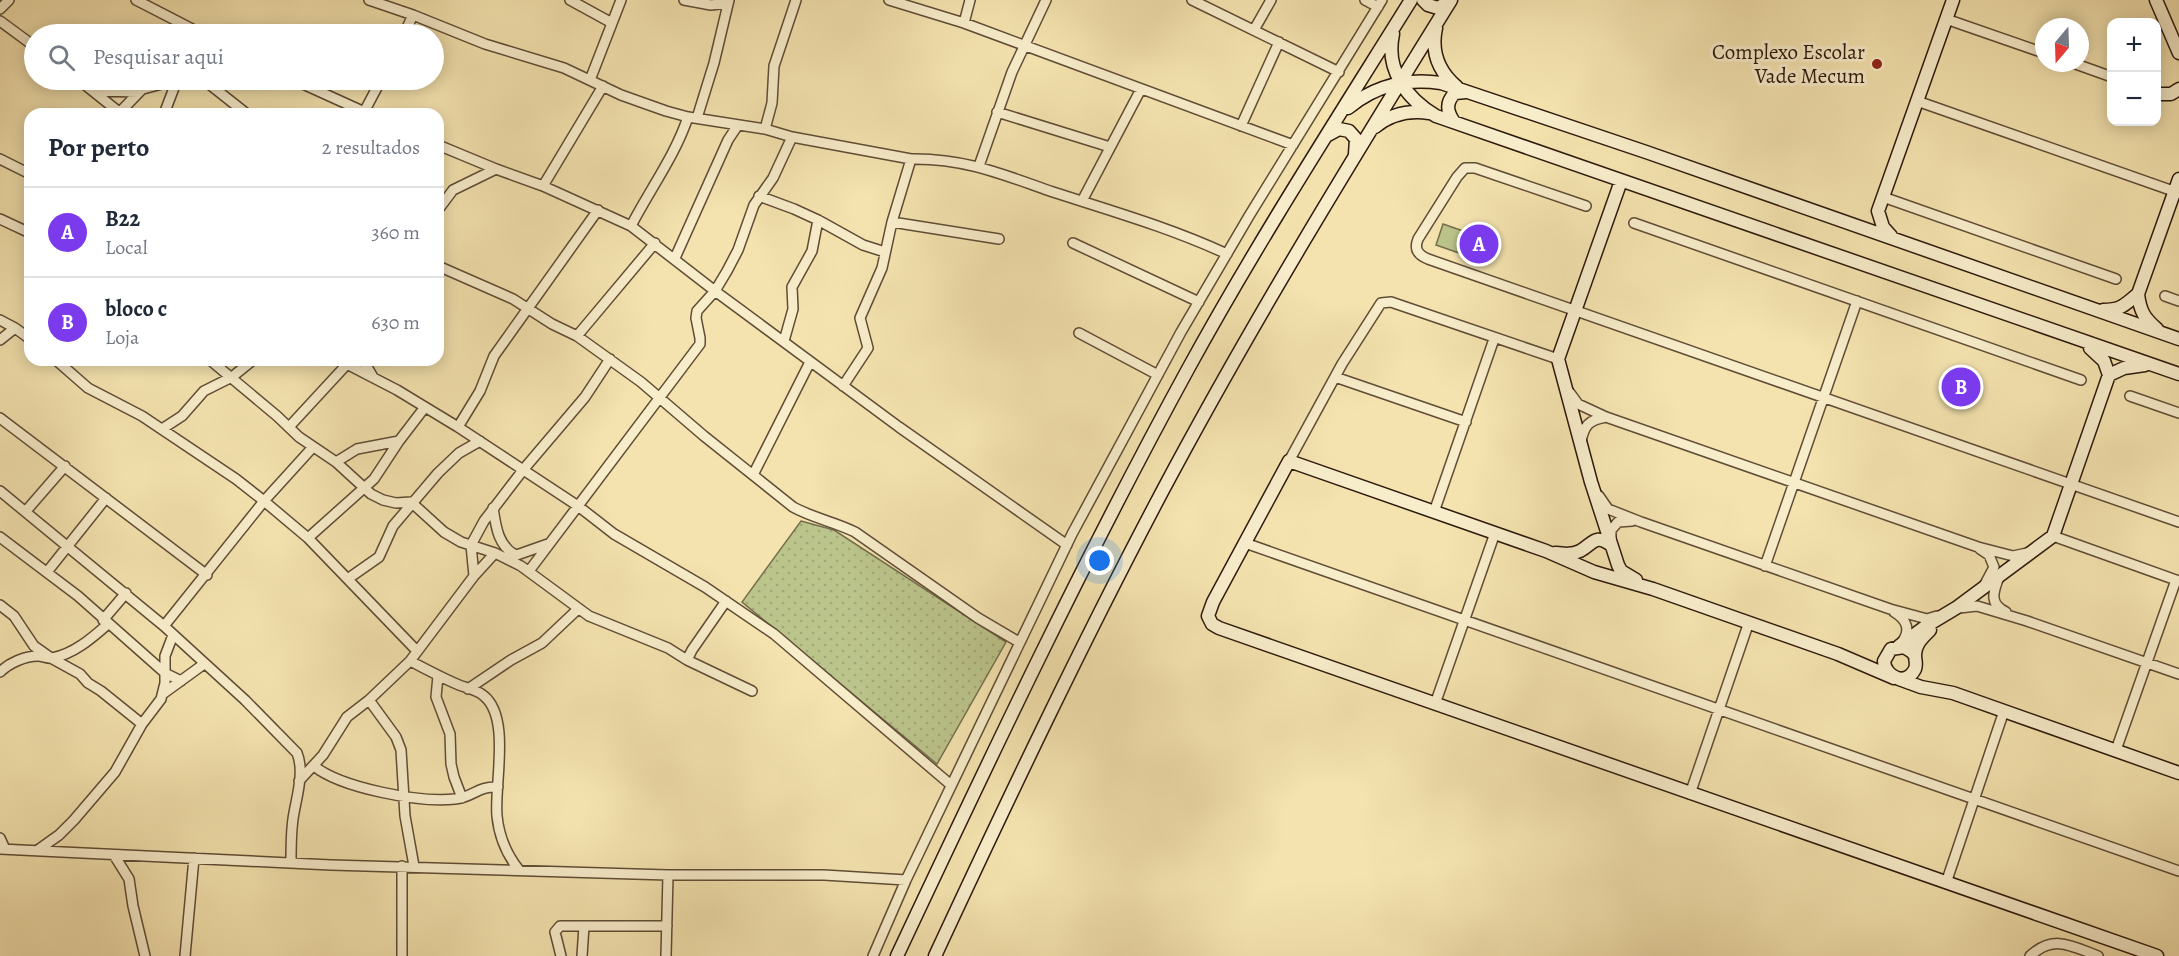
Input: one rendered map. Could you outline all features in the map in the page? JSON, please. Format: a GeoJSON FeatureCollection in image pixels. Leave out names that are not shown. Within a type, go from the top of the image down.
{"type":"FeatureCollection","features":[{"type":"Feature","properties":{"kind":"street"},"geometry":{"type":"LineString","coordinates":[[0,9],[9,0]]}},
{"type":"Feature","properties":{"kind":"street"},"geometry":{"type":"LineString","coordinates":[[369,0],[435,24]]}},
{"type":"Feature","properties":{"kind":"street"},"geometry":{"type":"LineString","coordinates":[[570,0],[612,23]]}},
{"type":"Feature","properties":{"kind":"street"},"geometry":{"type":"LineString","coordinates":[[590,80],[621,0]]}},
{"type":"Feature","properties":{"kind":"street"},"geometry":{"type":"LineString","coordinates":[[631,226],[693,117],[720,41],[729,2],[711,5],[684,0]]}},
{"type":"Feature","properties":{"kind":"street"},"geometry":{"type":"LineString","coordinates":[[765,129],[772,103],[774,66],[796,0]]}},
{"type":"Feature","properties":{"kind":"street"},"geometry":{"type":"LineString","coordinates":[[889,0],[964,23],[1293,145]]}},
{"type":"Feature","properties":{"kind":"street"},"geometry":{"type":"LineString","coordinates":[[964,23],[970,0]]}},
{"type":"Feature","properties":{"kind":"street"},"geometry":{"type":"LineString","coordinates":[[979,166],[1012,72],[1046,0]]}},
{"type":"Feature","properties":{"kind":"street"},"geometry":{"type":"LineString","coordinates":[[1191,0],[1339,72]]}},
{"type":"Feature","properties":{"kind":"street"},"geometry":{"type":"LineString","coordinates":[[1254,30],[1271,0]]}},
{"type":"Feature","properties":{"kind":"street"},"geometry":{"type":"LineString","coordinates":[[873,956],[906,880],[1067,545],[1199,302],[1380,4],[1365,0]]}},
{"type":"Feature","properties":{"kind":"street"},"geometry":{"type":"LineString","coordinates":[[897,956],[986,766],[1094,545],[1190,367],[1325,138],[1412,0]]}},
{"type":"Feature","properties":{"kind":"street"},"geometry":{"type":"LineString","coordinates":[[1423,0],[1428,5],[1438,8],[1451,0]]}},
{"type":"Feature","properties":{"kind":"street"},"geometry":{"type":"LineString","coordinates":[[935,956],[1116,580],[1219,388],[1354,155],[1451,0]]}},
{"type":"Feature","properties":{"kind":"street"},"geometry":{"type":"LineString","coordinates":[[1850,223],[1857,224],[1878,211],[1953,0]]}},
{"type":"Feature","properties":{"kind":"street"},"geometry":{"type":"LineString","coordinates":[[2156,0],[2179,53]]}},
{"type":"Feature","properties":{"kind":"street"},"geometry":{"type":"LineString","coordinates":[[142,1],[178,24]]}},
{"type":"Feature","properties":{"kind":"street"},"geometry":{"type":"LineString","coordinates":[[409,24],[413,15]]}},
{"type":"Feature","properties":{"kind":"street"},"geometry":{"type":"LineString","coordinates":[[1946,19],[2035,50]]}},
{"type":"Feature","properties":{"kind":"street"},"geometry":{"type":"LineString","coordinates":[[0,21],[24,39]]}},
{"type":"Feature","properties":{"kind":"street"},"geometry":{"type":"LineString","coordinates":[[1438,21],[1434,49],[1439,66],[1450,81],[1466,92]]}},
{"type":"Feature","properties":{"kind":"street"},"geometry":{"type":"LineString","coordinates":[[444,27],[485,44],[564,68],[644,104],[693,117],[765,129],[792,137],[911,159],[931,159],[979,166],[1161,226],[1227,254]]}},
{"type":"Feature","properties":{"kind":"street"},"geometry":{"type":"LineString","coordinates":[[1394,27],[1391,56],[1399,83],[1416,103],[1436,116]]}},
{"type":"Feature","properties":{"kind":"street"},"geometry":{"type":"LineString","coordinates":[[1241,126],[1279,42]]}},
{"type":"Feature","properties":{"kind":"street"},"geometry":{"type":"LineString","coordinates":[[2089,68],[2107,74]]}},
{"type":"Feature","properties":{"kind":"street"},"geometry":{"type":"LineString","coordinates":[[1325,138],[1345,110],[1373,91],[1399,83],[1424,80],[1441,83],[2179,339]]}},
{"type":"Feature","properties":{"kind":"street"},"geometry":{"type":"LineString","coordinates":[[543,186],[603,86]]}},
{"type":"Feature","properties":{"kind":"street"},"geometry":{"type":"LineString","coordinates":[[1082,201],[1141,89]]}},
{"type":"Feature","properties":{"kind":"street"},"geometry":{"type":"LineString","coordinates":[[2161,93],[2171,94],[2179,89]]}},
{"type":"Feature","properties":{"kind":"street"},"geometry":{"type":"LineString","coordinates":[[94,90],[143,90]]}},
{"type":"Feature","properties":{"kind":"street"},"geometry":{"type":"LineString","coordinates":[[94,90],[114,108]]}},
{"type":"Feature","properties":{"kind":"street"},"geometry":{"type":"LineString","coordinates":[[166,108],[173,90]]}},
{"type":"Feature","properties":{"kind":"street"},"geometry":{"type":"LineString","coordinates":[[217,90],[239,108]]}},
{"type":"Feature","properties":{"kind":"street"},"geometry":{"type":"LineString","coordinates":[[316,90],[356,108]]}},
{"type":"Feature","properties":{"kind":"street"},"geometry":{"type":"LineString","coordinates":[[369,108],[377,90]]}},
{"type":"Feature","properties":{"kind":"street"},"geometry":{"type":"LineString","coordinates":[[124,108],[140,91]]}},
{"type":"Feature","properties":{"kind":"street"},"geometry":{"type":"LineString","coordinates":[[1454,122],[1448,112],[1449,102],[1455,93],[1466,92]]}},
{"type":"Feature","properties":{"kind":"street"},"geometry":{"type":"LineString","coordinates":[[2161,94],[2179,100]]}},
{"type":"Feature","properties":{"kind":"street"},"geometry":{"type":"LineString","coordinates":[[1917,101],[2177,193]]}},
{"type":"Feature","properties":{"kind":"street"},"geometry":{"type":"LineString","coordinates":[[997,112],[1110,147]]}},
{"type":"Feature","properties":{"kind":"street"},"geometry":{"type":"LineString","coordinates":[[1366,136],[1380,122],[1398,114],[1419,112],[1436,116],[2179,374]]}},
{"type":"Feature","properties":{"kind":"street"},"geometry":{"type":"LineString","coordinates":[[675,258],[719,159],[738,125]]}},
{"type":"Feature","properties":{"kind":"street"},"geometry":{"type":"LineString","coordinates":[[1325,138],[1334,130],[1349,131],[1356,139],[1354,155]]}},
{"type":"Feature","properties":{"kind":"street"},"geometry":{"type":"LineString","coordinates":[[529,571],[700,344],[696,318],[698,311],[715,291],[738,250],[759,196],[773,178],[792,137]]}},
{"type":"Feature","properties":{"kind":"street"},"geometry":{"type":"LineString","coordinates":[[444,147],[543,186],[631,226],[810,362],[1067,545]]}},
{"type":"Feature","properties":{"kind":"street"},"geometry":{"type":"LineString","coordinates":[[0,159],[24,171]]}},
{"type":"Feature","properties":{"kind":"street"},"geometry":{"type":"LineString","coordinates":[[843,386],[868,348],[860,318],[879,277],[892,222],[911,159]]}},
{"type":"Feature","properties":{"kind":"street"},"geometry":{"type":"LineString","coordinates":[[1586,206],[1475,168],[1465,168],[1456,177],[1416,243],[1417,250],[1423,257],[2179,522]]}},
{"type":"Feature","properties":{"kind":"street"},"geometry":{"type":"LineString","coordinates":[[444,202],[453,190],[496,169]]}},
{"type":"Feature","properties":{"kind":"street"},"geometry":{"type":"LineString","coordinates":[[2093,310],[2116,310],[2124,307],[2138,294],[2177,193],[2179,179]]}},
{"type":"Feature","properties":{"kind":"street"},"geometry":{"type":"LineString","coordinates":[[1621,181],[1558,360],[1591,482],[1621,571],[1653,589]]}},
{"type":"Feature","properties":{"kind":"street"},"geometry":{"type":"LineString","coordinates":[[759,196],[818,220],[863,245],[885,252]]}},
{"type":"Feature","properties":{"kind":"street"},"geometry":{"type":"LineString","coordinates":[[1883,197],[2116,279]]}},
{"type":"Feature","properties":{"kind":"street"},"geometry":{"type":"LineString","coordinates":[[458,427],[480,391],[494,356],[598,210]]}},
{"type":"Feature","properties":{"kind":"street"},"geometry":{"type":"LineString","coordinates":[[1878,211],[1883,227],[1894,239]]}},
{"type":"Feature","properties":{"kind":"street"},"geometry":{"type":"LineString","coordinates":[[0,219],[24,230]]}},
{"type":"Feature","properties":{"kind":"street"},"geometry":{"type":"LineString","coordinates":[[784,341],[793,309],[792,287],[812,251],[818,220]]}},
{"type":"Feature","properties":{"kind":"street"},"geometry":{"type":"LineString","coordinates":[[892,222],[999,239]]}},
{"type":"Feature","properties":{"kind":"street"},"geometry":{"type":"LineString","coordinates":[[1634,223],[2081,380]]}},
{"type":"Feature","properties":{"kind":"street"},"geometry":{"type":"LineString","coordinates":[[577,336],[655,243]]}},
{"type":"Feature","properties":{"kind":"street"},"geometry":{"type":"LineString","coordinates":[[1073,243],[1199,302]]}},
{"type":"Feature","properties":{"kind":"street"},"geometry":{"type":"LineString","coordinates":[[444,269],[499,292],[577,336],[660,398],[793,507],[807,515],[836,523],[855,532],[978,618],[1019,642]]}},
{"type":"Feature","properties":{"kind":"street"},"geometry":{"type":"LineString","coordinates":[[2138,294],[2141,312],[2146,320],[2163,334]]}},
{"type":"Feature","properties":{"kind":"street"},"geometry":{"type":"LineString","coordinates":[[2165,296],[2179,301]]}},
{"type":"Feature","properties":{"kind":"street"},"geometry":{"type":"LineString","coordinates":[[1765,566],[1857,301]]}},
{"type":"Feature","properties":{"kind":"street"},"geometry":{"type":"LineString","coordinates":[[1558,360],[1386,302],[1377,307],[1335,376],[1210,608],[1208,616],[1212,624],[1690,794],[2157,956]]}},
{"type":"Feature","properties":{"kind":"street"},"geometry":{"type":"LineString","coordinates":[[0,320],[24,335]]}},
{"type":"Feature","properties":{"kind":"street"},"geometry":{"type":"LineString","coordinates":[[0,340],[15,328]]}},
{"type":"Feature","properties":{"kind":"street"},"geometry":{"type":"LineString","coordinates":[[1079,333],[1158,375]]}},
{"type":"Feature","properties":{"kind":"street"},"geometry":{"type":"LineString","coordinates":[[1434,512],[1494,339]]}},
{"type":"Feature","properties":{"kind":"street"},"geometry":{"type":"LineString","coordinates":[[2082,342],[2099,355],[2109,375],[2053,536],[1954,610],[1921,638],[1916,648],[1917,673],[1920,677],[1953,693],[2179,772]]}},
{"type":"Feature","properties":{"kind":"street"},"geometry":{"type":"LineString","coordinates":[[474,576],[471,544],[493,508],[585,397],[610,359]]}},
{"type":"Feature","properties":{"kind":"street"},"geometry":{"type":"LineString","coordinates":[[753,475],[810,362]]}},
{"type":"Feature","properties":{"kind":"street"},"geometry":{"type":"LineString","coordinates":[[2109,375],[2134,365],[2152,365]]}},
{"type":"Feature","properties":{"kind":"street"},"geometry":{"type":"LineString","coordinates":[[63,366],[88,388],[162,429],[236,479],[264,501],[308,538],[349,578],[417,651]]}},
{"type":"Feature","properties":{"kind":"street"},"geometry":{"type":"LineString","coordinates":[[218,366],[299,437],[336,462],[364,488],[383,500],[396,503],[411,502],[444,532],[461,542],[495,553],[511,557],[548,544]]}},
{"type":"Feature","properties":{"kind":"street"},"geometry":{"type":"LineString","coordinates":[[162,429],[182,416],[204,392],[232,377],[246,366]]}},
{"type":"Feature","properties":{"kind":"street"},"geometry":{"type":"LineString","coordinates":[[289,427],[342,366]]}},
{"type":"Feature","properties":{"kind":"street"},"geometry":{"type":"LineString","coordinates":[[353,366],[480,441],[578,506],[614,534],[726,601],[774,634],[951,785]]}},
{"type":"Feature","properties":{"kind":"street"},"geometry":{"type":"LineString","coordinates":[[367,366],[373,377]]}},
{"type":"Feature","properties":{"kind":"street"},"geometry":{"type":"LineString","coordinates":[[1335,376],[1466,422]]}},
{"type":"Feature","properties":{"kind":"street"},"geometry":{"type":"LineString","coordinates":[[1565,385],[1578,404],[1606,417],[1978,548],[2013,556],[2035,550]]}},
{"type":"Feature","properties":{"kind":"street"},"geometry":{"type":"LineString","coordinates":[[2130,396],[2179,413]]}},
{"type":"Feature","properties":{"kind":"street"},"geometry":{"type":"LineString","coordinates":[[308,538],[374,479],[425,407]]}},
{"type":"Feature","properties":{"kind":"street"},"geometry":{"type":"LineString","coordinates":[[1581,444],[1583,431],[1588,423],[1594,419],[1606,417]]}},
{"type":"Feature","properties":{"kind":"street"},"geometry":{"type":"LineString","coordinates":[[0,418],[207,575]]}},
{"type":"Feature","properties":{"kind":"street"},"geometry":{"type":"LineString","coordinates":[[336,462],[357,449],[399,441]]}},
{"type":"Feature","properties":{"kind":"street"},"geometry":{"type":"LineString","coordinates":[[349,578],[379,557],[389,532],[411,502],[459,453],[480,441]]}},
{"type":"Feature","properties":{"kind":"street"},"geometry":{"type":"LineString","coordinates":[[164,626],[264,501],[314,447]]}},
{"type":"Feature","properties":{"kind":"street"},"geometry":{"type":"LineString","coordinates":[[1289,461],[1495,533],[1594,572],[1653,589],[1749,622],[1921,687],[1953,693]]}},
{"type":"Feature","properties":{"kind":"street"},"geometry":{"type":"LineString","coordinates":[[26,511],[65,466]]}},
{"type":"Feature","properties":{"kind":"street"},"geometry":{"type":"LineString","coordinates":[[512,485],[537,479]]}},
{"type":"Feature","properties":{"kind":"street"},"geometry":{"type":"LineString","coordinates":[[1591,482],[1604,505],[1614,512],[1890,609],[1927,618],[1977,606],[2179,674]]}},
{"type":"Feature","properties":{"kind":"street"},"geometry":{"type":"LineString","coordinates":[[1591,482],[1597,528],[1582,559],[1594,572],[1603,572],[1612,567],[1611,530],[1618,522],[1641,522]]}},
{"type":"Feature","properties":{"kind":"street"},"geometry":{"type":"LineString","coordinates":[[0,491],[164,626],[245,700],[297,753],[300,760],[299,781],[291,832],[291,861]]}},
{"type":"Feature","properties":{"kind":"street"},"geometry":{"type":"LineString","coordinates":[[47,572],[106,498]]}},
{"type":"Feature","properties":{"kind":"street"},"geometry":{"type":"LineString","coordinates":[[493,508],[496,530],[511,557],[578,609],[596,620],[668,648],[687,660],[752,691]]}},
{"type":"Feature","properties":{"kind":"street"},"geometry":{"type":"LineString","coordinates":[[1435,704],[1495,533]]}},
{"type":"Feature","properties":{"kind":"street"},"geometry":{"type":"LineString","coordinates":[[2053,536],[2177,580],[2116,750]]}},
{"type":"Feature","properties":{"kind":"street"},"geometry":{"type":"LineString","coordinates":[[0,537],[78,596],[165,673],[181,681]]}},
{"type":"Feature","properties":{"kind":"street"},"geometry":{"type":"LineString","coordinates":[[1546,552],[1571,554],[1603,540],[1613,551]]}},
{"type":"Feature","properties":{"kind":"street"},"geometry":{"type":"LineString","coordinates":[[1245,543],[2179,871]]}},
{"type":"Feature","properties":{"kind":"street"},"geometry":{"type":"LineString","coordinates":[[1978,548],[1989,555],[1994,567],[1980,590]]}},
{"type":"Feature","properties":{"kind":"street"},"geometry":{"type":"LineString","coordinates":[[299,781],[332,742],[347,717],[369,700],[410,661],[474,576],[495,553]]}},
{"type":"Feature","properties":{"kind":"street"},"geometry":{"type":"LineString","coordinates":[[1999,578],[1993,597],[1995,604],[2000,609],[2027,621]]}},
{"type":"Feature","properties":{"kind":"street"},"geometry":{"type":"LineString","coordinates":[[0,672],[6,666],[24,659],[42,656],[51,658],[75,649],[105,622],[126,593]]}},
{"type":"Feature","properties":{"kind":"street"},"geometry":{"type":"LineString","coordinates":[[687,660],[726,601]]}},
{"type":"Feature","properties":{"kind":"street"},"geometry":{"type":"LineString","coordinates":[[0,605],[14,616],[34,646],[80,674],[88,683],[142,724]]}},
{"type":"Feature","properties":{"kind":"street"},"geometry":{"type":"LineString","coordinates":[[468,689],[511,660],[542,643],[578,609]]}},
{"type":"Feature","properties":{"kind":"street"},"geometry":{"type":"LineString","coordinates":[[1890,609],[1903,618],[1907,626],[1906,636],[1884,661],[1886,671],[1896,678],[1904,678],[1912,673],[1916,660]]}},
{"type":"Feature","properties":{"kind":"street"},"geometry":{"type":"LineString","coordinates":[[1838,654],[1870,661],[1954,610]]}},
{"type":"Feature","properties":{"kind":"street"},"geometry":{"type":"LineString","coordinates":[[1690,794],[1749,622]]}},
{"type":"Feature","properties":{"kind":"street"},"geometry":{"type":"LineString","coordinates":[[38,850],[59,835],[115,772],[142,724],[161,699],[164,693],[165,656],[173,635]]}},
{"type":"Feature","properties":{"kind":"street"},"geometry":{"type":"LineString","coordinates":[[165,656],[187,649]]}},
{"type":"Feature","properties":{"kind":"street"},"geometry":{"type":"LineString","coordinates":[[1893,649],[1908,649],[1916,660]]}},
{"type":"Feature","properties":{"kind":"street"},"geometry":{"type":"LineString","coordinates":[[410,661],[438,676],[483,694],[489,701],[495,715],[499,742],[496,804],[501,833],[508,856],[519,870]]}},
{"type":"Feature","properties":{"kind":"street"},"geometry":{"type":"LineString","coordinates":[[164,693],[204,664]]}},
{"type":"Feature","properties":{"kind":"street"},"geometry":{"type":"LineString","coordinates":[[438,676],[436,697],[450,734],[454,777],[462,798]]}},
{"type":"Feature","properties":{"kind":"street"},"geometry":{"type":"LineString","coordinates":[[369,700],[396,737],[401,750],[405,816],[414,866]]}},
{"type":"Feature","properties":{"kind":"street"},"geometry":{"type":"LineString","coordinates":[[1946,883],[2004,711]]}},
{"type":"Feature","properties":{"kind":"street"},"geometry":{"type":"LineString","coordinates":[[314,766],[336,780],[404,796],[451,800],[462,798],[485,787],[498,787]]}},
{"type":"Feature","properties":{"kind":"street"},"geometry":{"type":"LineString","coordinates":[[59,835],[69,853]]}},
{"type":"Feature","properties":{"kind":"street"},"geometry":{"type":"LineString","coordinates":[[0,838],[3,849],[69,853],[668,875],[824,875],[906,880]]}},
{"type":"Feature","properties":{"kind":"street"},"geometry":{"type":"LineString","coordinates":[[114,855],[129,879],[145,956]]}},
{"type":"Feature","properties":{"kind":"street"},"geometry":{"type":"LineString","coordinates":[[185,956],[194,858]]}},
{"type":"Feature","properties":{"kind":"street"},"geometry":{"type":"LineString","coordinates":[[402,866],[402,956]]}},
{"type":"Feature","properties":{"kind":"street"},"geometry":{"type":"LineString","coordinates":[[666,956],[668,875]]}},
{"type":"Feature","properties":{"kind":"street"},"geometry":{"type":"LineString","coordinates":[[561,956],[555,932],[560,926],[667,926]]}},
{"type":"Feature","properties":{"kind":"street"},"geometry":{"type":"LineString","coordinates":[[582,956],[584,926]]}},
{"type":"Feature","properties":{"kind":"street"},"geometry":{"type":"LineString","coordinates":[[2030,956],[2044,946],[2060,943],[2098,956]]}},
{"type":"Feature","properties":{"kind":"green space"},"geometry":{"type":"Polygon","coordinates":[[[1443,224],[1466,232],[1459,253],[1436,245],[1443,224]]]}},
{"type":"Feature","properties":{"kind":"green space"},"geometry":{"type":"Polygon","coordinates":[[[801,521],[834,530],[1006,642],[937,764],[742,602],[801,521]]]}},
{"type":"Feature","properties":{"kind":"place","name":"Complexo Escolar Vade Mecum"},"geometry":{"type":"Point","coordinates":[1877,64]}},
{"type":"Feature","properties":{"kind":"place","name":"B22"},"geometry":{"type":"Point","coordinates":[1479,244]}},
{"type":"Feature","properties":{"kind":"place","name":"bloco c"},"geometry":{"type":"Point","coordinates":[1961,387]}}]}
